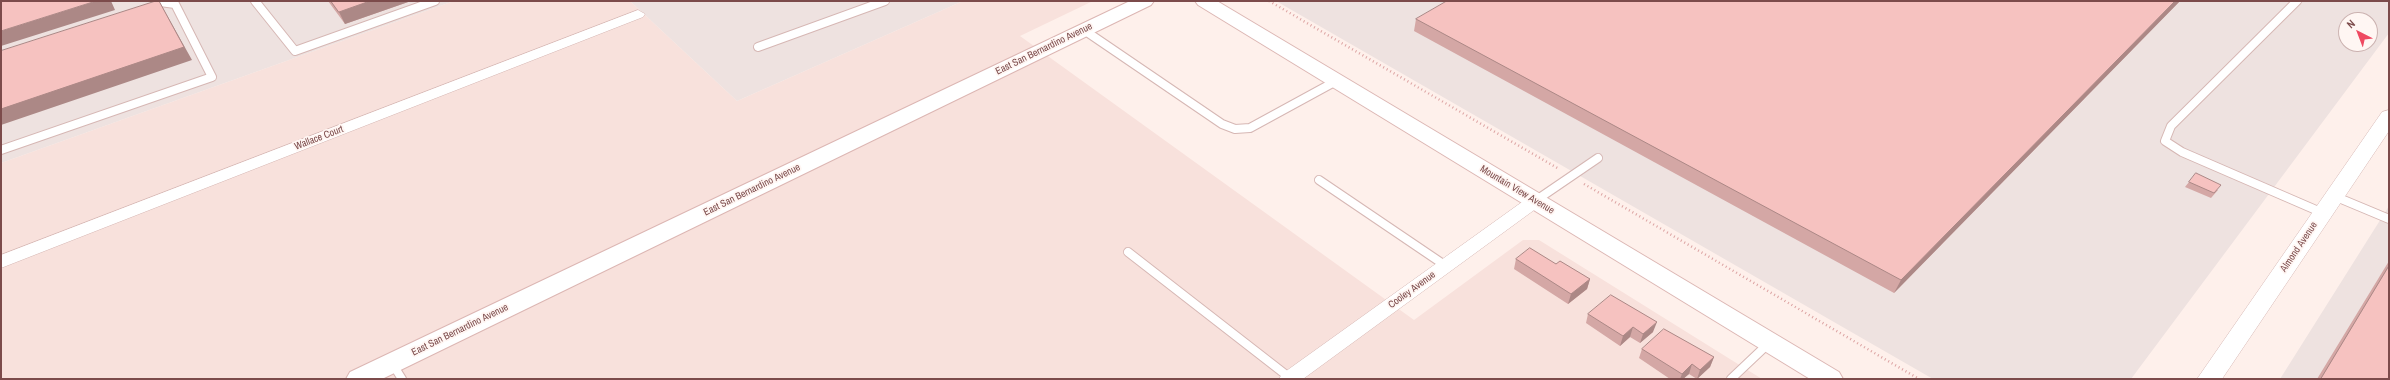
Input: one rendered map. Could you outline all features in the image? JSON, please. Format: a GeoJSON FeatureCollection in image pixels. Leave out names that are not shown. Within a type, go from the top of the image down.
{"type":"FeatureCollection","features":[{"type":"Feature","properties":{"kind":"main road","name":"East San Bernardino Avenue"},"geometry":{"type":"LineString","coordinates":[[359,379],[397,371],[1144,1]]}},
{"type":"Feature","properties":{"kind":"main road","name":"Mountain View Avenue"},"geometry":{"type":"LineString","coordinates":[[1204,1],[1338,80],[1830,379]]}},
{"type":"Feature","properties":{"kind":"street","name":"Wallace Court"},"geometry":{"type":"LineString","coordinates":[[1,262],[638,14]]}},
{"type":"Feature","properties":{"kind":"street","name":"Almond Avenue"},"geometry":{"type":"LineString","coordinates":[[2209,379],[2389,116]]}},
{"type":"Feature","properties":{"kind":"street","name":"Cooley Avenue"},"geometry":{"type":"LineString","coordinates":[[1290,379],[1535,201]]}},
{"type":"Feature","properties":{"kind":"lane"},"geometry":{"type":"LineString","coordinates":[[255,1],[295,51],[435,1]]}},
{"type":"Feature","properties":{"kind":"lane"},"geometry":{"type":"LineString","coordinates":[[758,47],[885,1]]}},
{"type":"Feature","properties":{"kind":"lane"},"geometry":{"type":"LineString","coordinates":[[2296,1],[2171,126],[2165,141],[2182,152],[2329,205],[2389,219]]}},
{"type":"Feature","properties":{"kind":"lane"},"geometry":{"type":"LineString","coordinates":[[1,150],[212,77],[175,4],[158,2]]}},
{"type":"Feature","properties":{"kind":"lane"},"geometry":{"type":"LineString","coordinates":[[1084,30],[1222,124],[1235,129],[1250,128],[1338,80]]}},
{"type":"Feature","properties":{"kind":"lane"},"geometry":{"type":"LineString","coordinates":[[1535,201],[1598,158]]}},
{"type":"Feature","properties":{"kind":"lane"},"geometry":{"type":"LineString","coordinates":[[1319,180],[1446,266]]}},
{"type":"Feature","properties":{"kind":"lane"},"geometry":{"type":"LineString","coordinates":[[1128,252],[1290,379]]}},
{"type":"Feature","properties":{"kind":"lane"},"geometry":{"type":"LineString","coordinates":[[1731,379],[1770,343]]}},
{"type":"Feature","properties":{"kind":"path"},"geometry":{"type":"LineString","coordinates":[[1268,1],[1919,379]]}},
{"type":"Feature","properties":{"kind":"shaded area"},"geometry":{"type":"Polygon","coordinates":[[[1,1],[454,1],[1,163],[1,1]]]}},
{"type":"Feature","properties":{"kind":"shaded area"},"geometry":{"type":"Polygon","coordinates":[[[454,1],[630,1],[737,101],[963,1],[1093,1],[1020,36],[1414,320],[1523,240],[1539,240],[1762,379],[1,379],[1,163],[454,1]]]}},
{"type":"Feature","properties":{"kind":"shaded area"},"geometry":{"type":"Polygon","coordinates":[[[630,1],[963,1],[737,101],[630,1]]]}},
{"type":"Feature","properties":{"kind":"shaded area"},"geometry":{"type":"Polygon","coordinates":[[[1276,1],[2389,1],[2389,33],[2378,48],[2378,12],[2338,12],[2338,52],[2375,52],[2131,379],[1933,379],[1276,1]]]}},
{"type":"Feature","properties":{"kind":"shaded area"},"geometry":{"type":"Polygon","coordinates":[[[2389,206],[2389,379],[2280,379],[2389,206]]]}},
{"type":"Feature","properties":{"kind":"building"},"geometry":{"type":"Polygon","coordinates":[[[1,1],[96,1],[1,31],[1,1]]]}},
{"type":"Feature","properties":{"kind":"building"},"geometry":{"type":"Polygon","coordinates":[[[159,1],[184,47],[1,109],[1,51],[159,1]]]}},
{"type":"Feature","properties":{"kind":"building"},"geometry":{"type":"Polygon","coordinates":[[[331,1],[370,1],[339,12],[331,1]]]}},
{"type":"Feature","properties":{"kind":"building"},"geometry":{"type":"Polygon","coordinates":[[[1447,1],[2175,1],[1901,280],[1416,19],[1447,1]]]}},
{"type":"Feature","properties":{"kind":"building"},"geometry":{"type":"Polygon","coordinates":[[[2196,173],[2221,185],[2214,193],[2189,182],[2196,173]]]}},
{"type":"Feature","properties":{"kind":"building"},"geometry":{"type":"Polygon","coordinates":[[[1530,248],[1556,264],[1560,261],[1590,279],[1571,294],[1516,259],[1530,248]]]}},
{"type":"Feature","properties":{"kind":"building"},"geometry":{"type":"Polygon","coordinates":[[[2389,266],[2389,379],[2321,379],[2389,266]]]}},
{"type":"Feature","properties":{"kind":"building"},"geometry":{"type":"Polygon","coordinates":[[[1611,295],[1657,322],[1643,334],[1633,327],[1623,336],[1588,314],[1611,295]]]}},
{"type":"Feature","properties":{"kind":"building"},"geometry":{"type":"Polygon","coordinates":[[[1664,329],[1714,357],[1700,370],[1692,364],[1682,374],[1642,349],[1664,329]]]}}]}
